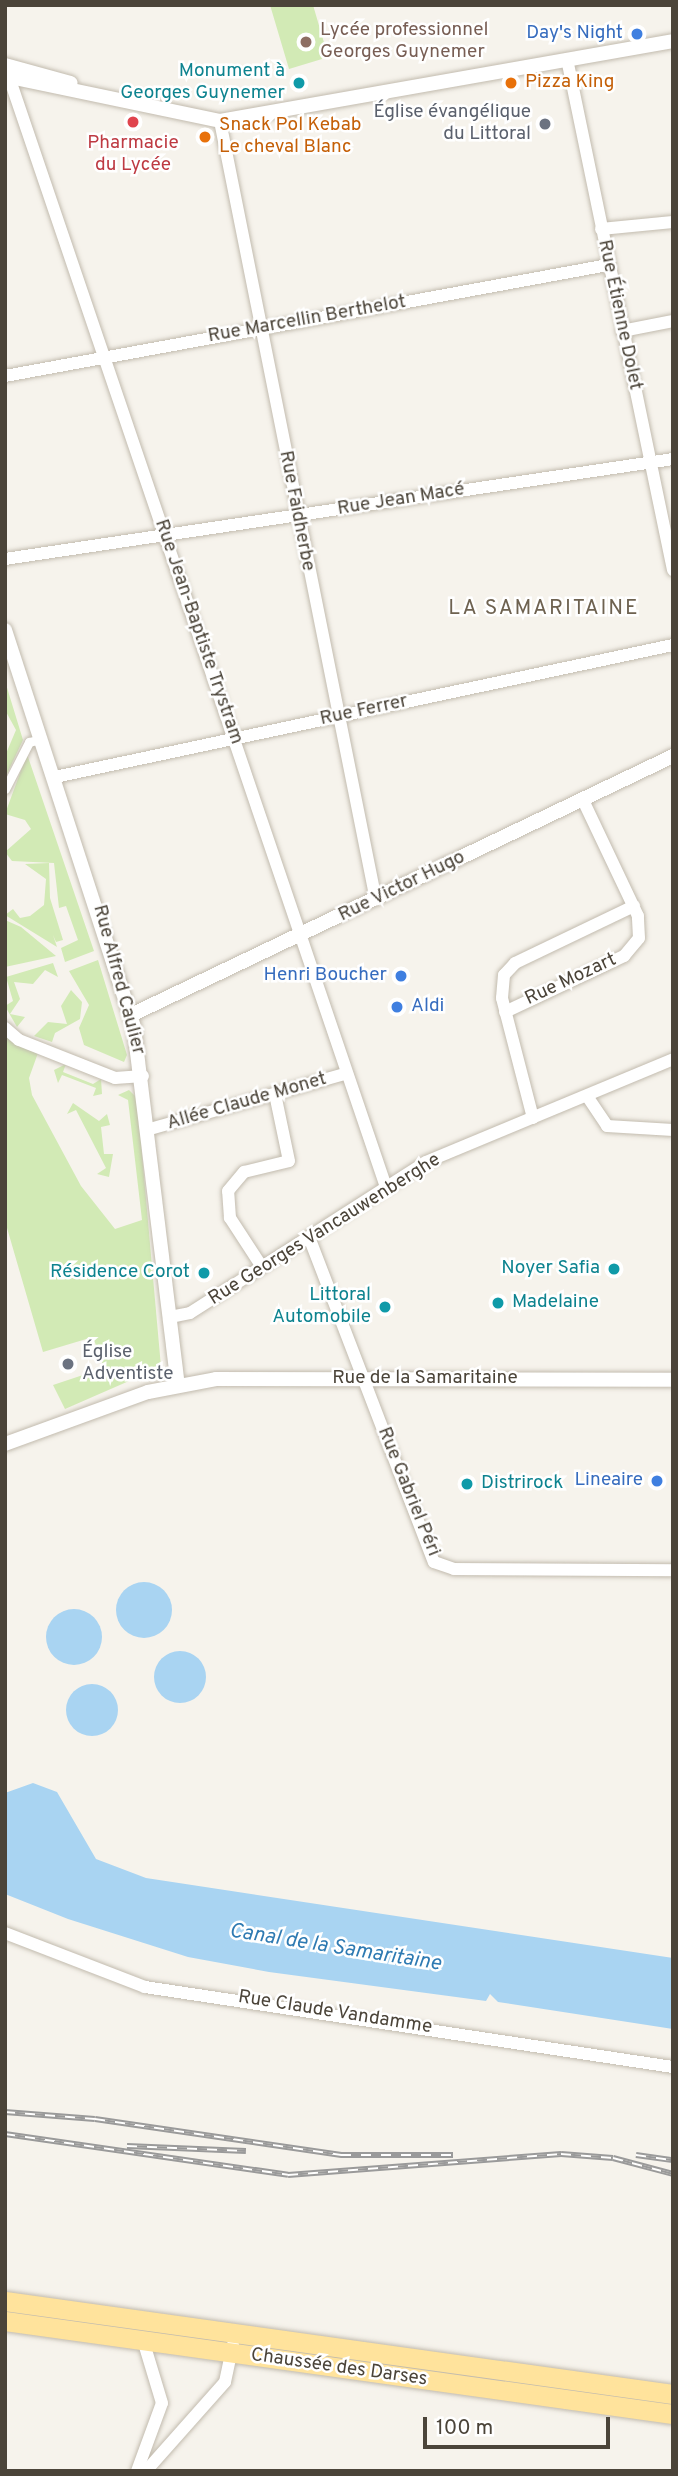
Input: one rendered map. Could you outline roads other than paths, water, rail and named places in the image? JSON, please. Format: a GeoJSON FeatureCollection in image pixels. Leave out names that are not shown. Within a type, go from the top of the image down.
{"type":"FeatureCollection","features":[{"type":"Feature","properties":{"kind":"main road","name":"Chaussée des Darses"},"geometry":{"type":"LineString","coordinates":[[5,2301],[673,2394]]}},
{"type":"Feature","properties":{"kind":"main road","name":"Chaussée des Darses"},"geometry":{"type":"LineString","coordinates":[[5,2321],[673,2414]]}},
{"type":"Feature","properties":{"kind":"street"},"geometry":{"type":"LineString","coordinates":[[6,69],[100,95],[220,121],[673,41]]}},
{"type":"Feature","properties":{"kind":"street","name":"Rue Étienne Dolet"},"geometry":{"type":"LineString","coordinates":[[567,59],[673,570]]}},
{"type":"Feature","properties":{"kind":"street","name":"Rue Jean-Baptiste Trystram"},"geometry":{"type":"LineString","coordinates":[[6,69],[345,1074],[386,1187]]}},
{"type":"Feature","properties":{"kind":"street","name":"Rue Faidherbe"},"geometry":{"type":"LineString","coordinates":[[220,121],[337,717],[376,900]]}},
{"type":"Feature","properties":{"kind":"street"},"geometry":{"type":"LineString","coordinates":[[601,229],[673,222]]}},
{"type":"Feature","properties":{"kind":"street","name":"Rue Marcellin Berthelot"},"geometry":{"type":"LineString","coordinates":[[5,376],[608,265]]}},
{"type":"Feature","properties":{"kind":"street"},"geometry":{"type":"LineString","coordinates":[[622,331],[673,321]]}},
{"type":"Feature","properties":{"kind":"street","name":"Rue Jean Macé"},"geometry":{"type":"LineString","coordinates":[[5,559],[673,459]]}},
{"type":"Feature","properties":{"kind":"street","name":"Rue Alfred Caulier"},"geometry":{"type":"LineString","coordinates":[[5,630],[131,1015],[150,1129],[178,1384]]}},
{"type":"Feature","properties":{"kind":"street","name":"Rue Ferrer"},"geometry":{"type":"LineString","coordinates":[[55,778],[673,645]]}},
{"type":"Feature","properties":{"kind":"street"},"geometry":{"type":"LineString","coordinates":[[5,789],[29,742],[41,739]]}},
{"type":"Feature","properties":{"kind":"street","name":"Rue Victor Hugo"},"geometry":{"type":"LineString","coordinates":[[131,1015],[673,756]]}},
{"type":"Feature","properties":{"kind":"street","name":"Rue Mozart"},"geometry":{"type":"LineString","coordinates":[[505,1012],[628,953],[640,930],[634,906],[583,800]]}},
{"type":"Feature","properties":{"kind":"street","name":"Rue Mozart"},"geometry":{"type":"LineString","coordinates":[[533,1118],[505,1012],[501,984],[511,965],[634,906]]}},
{"type":"Feature","properties":{"kind":"street"},"geometry":{"type":"LineString","coordinates":[[5,1028],[19,1040],[115,1078],[143,1076]]}},
{"type":"Feature","properties":{"kind":"street","name":"Rue Georges Vancauwenberghe"},"geometry":{"type":"LineString","coordinates":[[170,1317],[190,1313],[426,1162],[673,1059]]}},
{"type":"Feature","properties":{"kind":"street","name":"Allée Claude Monet"},"geometry":{"type":"LineString","coordinates":[[150,1129],[345,1074]]}},
{"type":"Feature","properties":{"kind":"street"},"geometry":{"type":"LineString","coordinates":[[262,1267],[230,1218],[228,1191],[239,1174],[278,1168],[290,1159],[275,1094]]}},
{"type":"Feature","properties":{"kind":"street"},"geometry":{"type":"LineString","coordinates":[[587,1096],[607,1126],[673,1130]]}},
{"type":"Feature","properties":{"kind":"street","name":"Rue Gabriel Péri"},"geometry":{"type":"LineString","coordinates":[[309,1237],[437,1564],[673,1570]]}},
{"type":"Feature","properties":{"kind":"street","name":"Rue de la Samaritaine"},"geometry":{"type":"LineString","coordinates":[[5,1444],[178,1384],[363,1378],[673,1380]]}},
{"type":"Feature","properties":{"kind":"street","name":"Rue Claude Vandamme"},"geometry":{"type":"LineString","coordinates":[[5,1933],[145,1987],[673,2067]]}},
{"type":"Feature","properties":{"kind":"street"},"geometry":{"type":"LineString","coordinates":[[146,2471],[221,2387],[233,2353],[230,2332]]}},
{"type":"Feature","properties":{"kind":"street"},"geometry":{"type":"LineString","coordinates":[[137,2471],[162,2403],[143,2340]]}},
{"type":"Feature","properties":{"kind":"water"},"geometry":{"type":"Polygon","coordinates":[[[139,1582],[149,1582],[164,1590],[170,1599],[170,1621],[164,1630],[149,1638],[139,1638],[121,1626],[116,1615],[116,1605],[128,1587],[139,1582]]]}},
{"type":"Feature","properties":{"kind":"water"},"geometry":{"type":"Polygon","coordinates":[[[69,1609],[79,1609],[94,1617],[100,1626],[100,1648],[94,1657],[79,1665],[69,1665],[51,1653],[46,1642],[46,1632],[58,1614],[69,1609]]]}},
{"type":"Feature","properties":{"kind":"water"},"geometry":{"type":"Polygon","coordinates":[[[180,1651],[199,1658],[206,1677],[199,1696],[180,1703],[161,1696],[154,1677],[161,1658],[180,1651]]]}},
{"type":"Feature","properties":{"kind":"water"},"geometry":{"type":"Polygon","coordinates":[[[92,1684],[111,1691],[118,1710],[111,1729],[92,1736],[73,1729],[66,1710],[73,1691],[92,1684]]]}},
{"type":"Feature","properties":{"kind":"water","name":"Canal de la Samaritaine"},"geometry":{"type":"Polygon","coordinates":[[[33,1783],[57,1792],[96,1859],[146,1878],[673,1958],[673,2029],[498,2002],[490,1994],[486,2001],[269,1972],[188,1957],[68,1919],[5,1894],[5,1793],[33,1783]]]}},
{"type":"Feature","properties":{"kind":"railway"},"geometry":{"type":"LineString","coordinates":[[5,2112],[95,2119],[341,2155],[453,2155]]}},
{"type":"Feature","properties":{"kind":"railway"},"geometry":{"type":"LineString","coordinates":[[5,2134],[288,2175],[561,2154],[613,2158],[673,2174]]}},
{"type":"Feature","properties":{"kind":"railway"},"geometry":{"type":"LineString","coordinates":[[127,2146],[246,2151]]}},
{"type":"Feature","properties":{"kind":"railway"},"geometry":{"type":"LineString","coordinates":[[636,2155],[673,2160]]}},
{"type":"Feature","properties":{"kind":"place","name":"Day's Night"},"geometry":{"type":"Point","coordinates":[637,34]}},
{"type":"Feature","properties":{"kind":"place","name":"Lycée professionnel Georges Guynemer"},"geometry":{"type":"Point","coordinates":[306,42]}},
{"type":"Feature","properties":{"kind":"place","name":"Monument à Georges Guynemer"},"geometry":{"type":"Point","coordinates":[299,83]}},
{"type":"Feature","properties":{"kind":"place","name":"Pizza King"},"geometry":{"type":"Point","coordinates":[511,83]}},
{"type":"Feature","properties":{"kind":"place","name":"Pharmacie du Lycée"},"geometry":{"type":"Point","coordinates":[133,122]}},
{"type":"Feature","properties":{"kind":"place","name":"Église évangélique du Littoral"},"geometry":{"type":"Point","coordinates":[545,124]}},
{"type":"Feature","properties":{"kind":"place","name":"Snack Pol Kebab Le cheval Blanc"},"geometry":{"type":"Point","coordinates":[205,137]}},
{"type":"Feature","properties":{"kind":"place","name":"Henri Boucher"},"geometry":{"type":"Point","coordinates":[401,976]}},
{"type":"Feature","properties":{"kind":"place","name":"Aldi"},"geometry":{"type":"Point","coordinates":[397,1007]}},
{"type":"Feature","properties":{"kind":"place","name":"Noyer Safia"},"geometry":{"type":"Point","coordinates":[614,1269]}},
{"type":"Feature","properties":{"kind":"place","name":"Résidence Corot"},"geometry":{"type":"Point","coordinates":[204,1273]}},
{"type":"Feature","properties":{"kind":"place","name":"Madelaine"},"geometry":{"type":"Point","coordinates":[498,1303]}},
{"type":"Feature","properties":{"kind":"place","name":"Littoral Automobile"},"geometry":{"type":"Point","coordinates":[385,1307]}},
{"type":"Feature","properties":{"kind":"place","name":"Église Adventiste"},"geometry":{"type":"Point","coordinates":[68,1364]}},
{"type":"Feature","properties":{"kind":"place","name":"Lineaire"},"geometry":{"type":"Point","coordinates":[657,1481]}},
{"type":"Feature","properties":{"kind":"place","name":"Distrirock"},"geometry":{"type":"Point","coordinates":[467,1484]}},
{"type":"Feature","properties":{"kind":"district","name":"LA SAMARITAINE"},"geometry":{"type":"Point","coordinates":[544,609]}}]}
